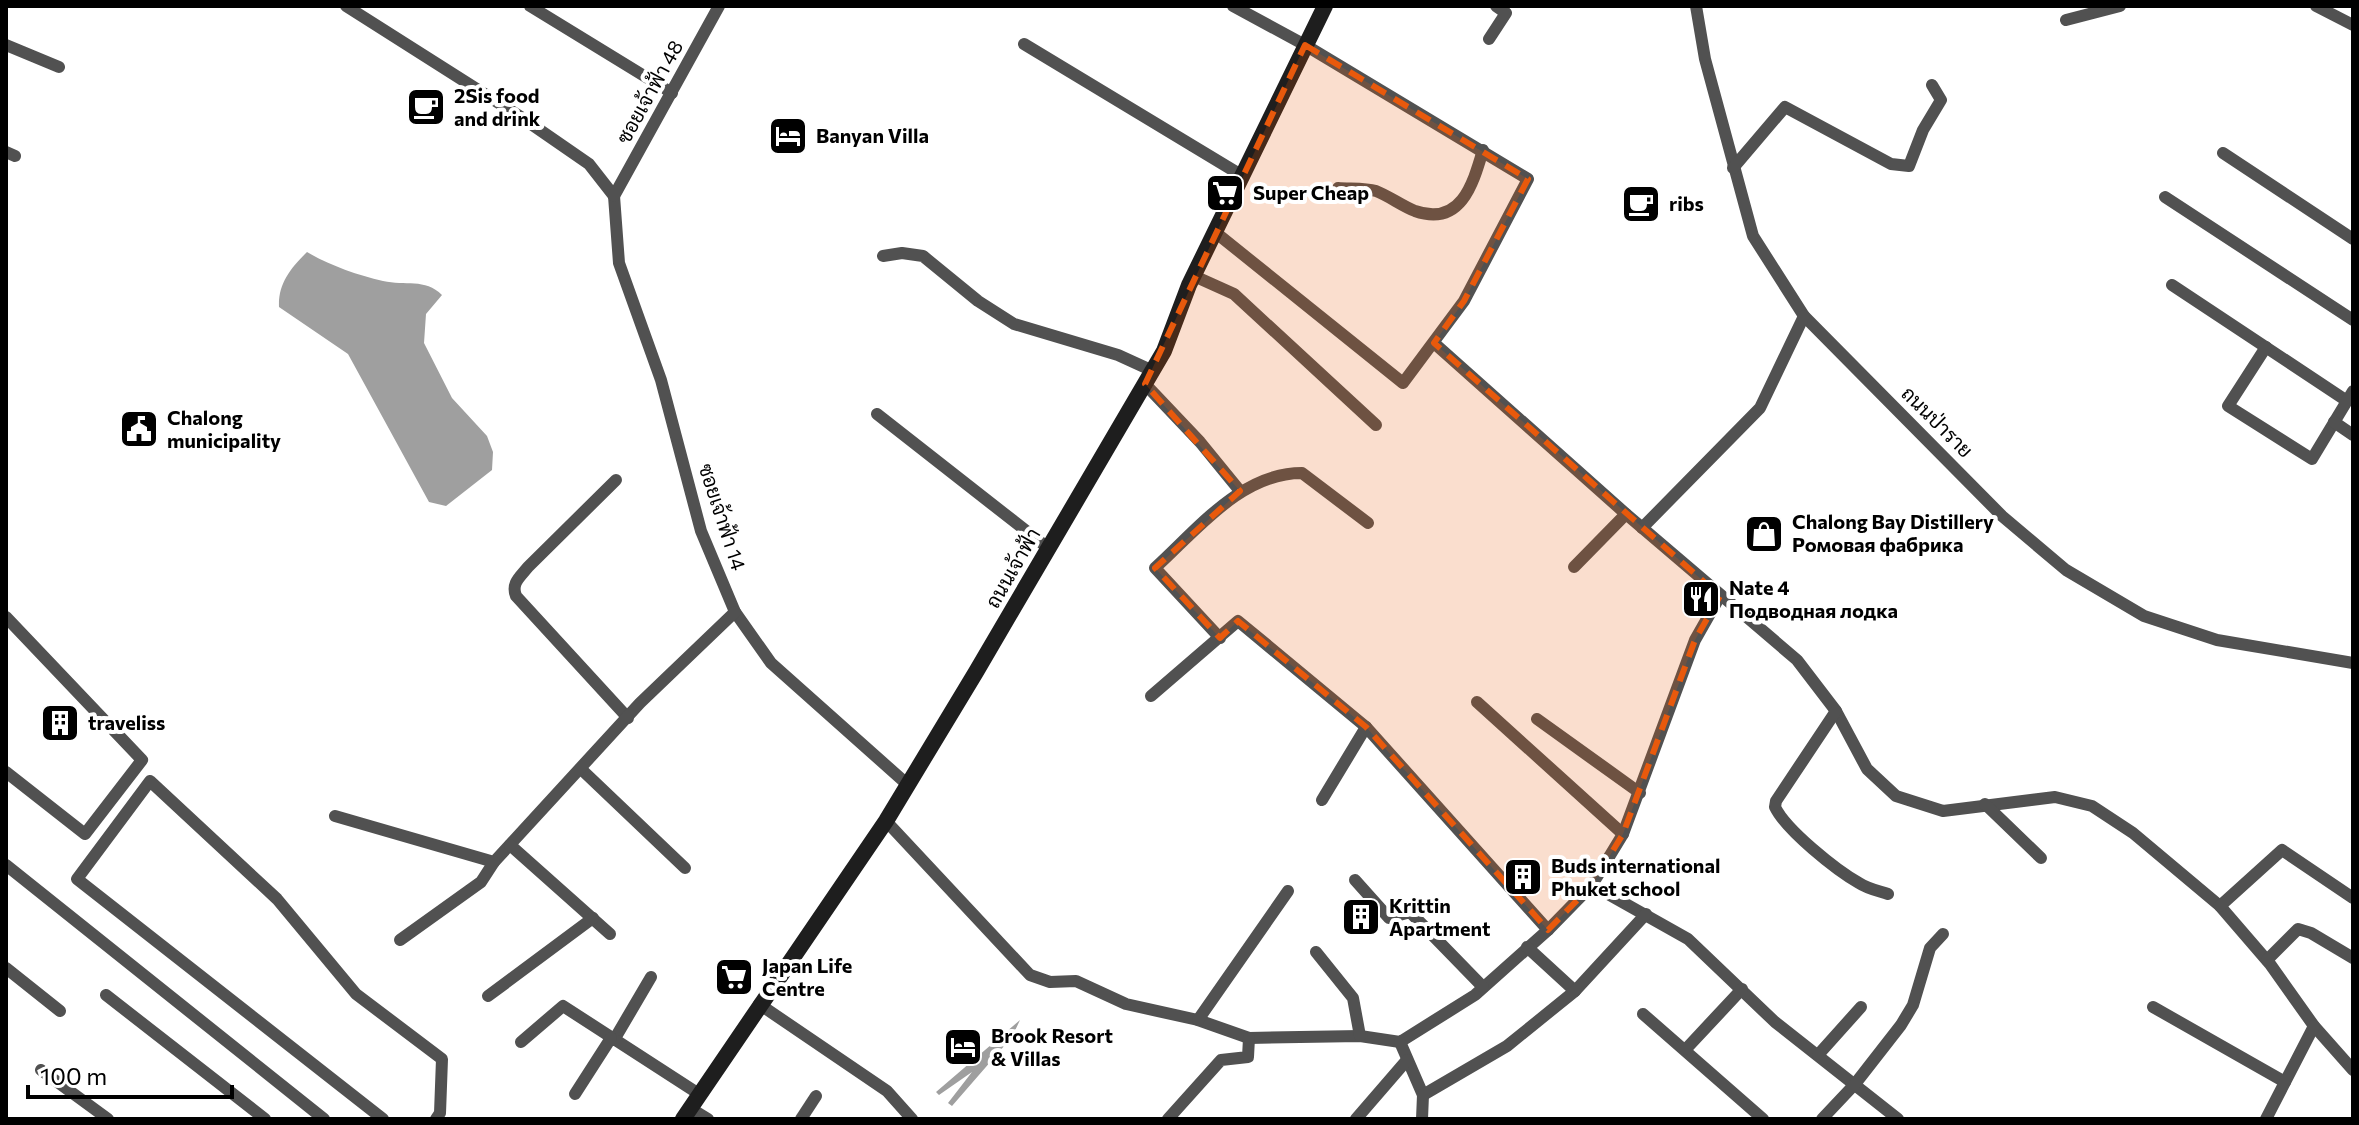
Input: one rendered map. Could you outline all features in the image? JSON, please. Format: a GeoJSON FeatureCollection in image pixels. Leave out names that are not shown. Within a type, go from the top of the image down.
{"type":"FeatureCollection","features":[{"type":"Feature","properties":{"kind":"main road","name":"ถนนเจ้าฟ้า"},"geometry":{"type":"LineString","coordinates":[[691,1107],[886,821],[1149,378],[1164,351],[1194,276],[1241,175],[1325,6]]}},
{"type":"Feature","properties":{"kind":"street"},"geometry":{"type":"LineString","coordinates":[[346,6],[589,164],[614,196]]}},
{"type":"Feature","properties":{"kind":"street"},"geometry":{"type":"LineString","coordinates":[[530,6],[672,93]]}},
{"type":"Feature","properties":{"kind":"street","name":"ซอยเจ้าฟ้า 48"},"geometry":{"type":"LineString","coordinates":[[614,196],[719,6]]}},
{"type":"Feature","properties":{"kind":"street"},"geometry":{"type":"LineString","coordinates":[[1215,232],[1403,383],[1464,301],[1528,179],[1305,45],[1233,6]]}},
{"type":"Feature","properties":{"kind":"street"},"geometry":{"type":"LineString","coordinates":[[1489,39],[1506,13],[1496,6]]}},
{"type":"Feature","properties":{"kind":"street","name":"ถนนป่าราย"},"geometry":{"type":"LineString","coordinates":[[1696,6],[1705,59],[1753,236],[1804,316],[2002,516],[2066,570],[2144,616],[2217,640],[2353,663]]}},
{"type":"Feature","properties":{"kind":"street"},"geometry":{"type":"LineString","coordinates":[[2066,20],[2120,6]]}},
{"type":"Feature","properties":{"kind":"street"},"geometry":{"type":"LineString","coordinates":[[2316,6],[2353,25]]}},
{"type":"Feature","properties":{"kind":"street"},"geometry":{"type":"LineString","coordinates":[[1024,44],[1241,175]]}},
{"type":"Feature","properties":{"kind":"street"},"geometry":{"type":"LineString","coordinates":[[6,45],[59,67]]}},
{"type":"Feature","properties":{"kind":"street"},"geometry":{"type":"LineString","coordinates":[[1733,168],[1785,107],[1891,164],[1909,166],[1923,130],[1941,100],[1932,85]]}},
{"type":"Feature","properties":{"kind":"street"},"geometry":{"type":"LineString","coordinates":[[1338,188],[1376,191],[1419,212],[1432,214],[1449,210],[1468,194],[1483,150]]}},
{"type":"Feature","properties":{"kind":"street"},"geometry":{"type":"LineString","coordinates":[[2223,153],[2353,239]]}},
{"type":"Feature","properties":{"kind":"street","name":"ซอยเจ้าฟ้า 14"},"geometry":{"type":"LineString","coordinates":[[614,196],[619,263],[661,380],[701,531],[735,612],[771,663],[908,785]]}},
{"type":"Feature","properties":{"kind":"street"},"geometry":{"type":"LineString","coordinates":[[2165,197],[2353,320]]}},
{"type":"Feature","properties":{"kind":"street"},"geometry":{"type":"LineString","coordinates":[[883,256],[902,253],[923,256],[978,301],[1014,324],[1118,355],[1149,378],[1240,491]]}},
{"type":"Feature","properties":{"kind":"street"},"geometry":{"type":"LineString","coordinates":[[1194,276],[1234,294],[1376,425]]}},
{"type":"Feature","properties":{"kind":"street"},"geometry":{"type":"LineString","coordinates":[[2172,285],[2266,347],[2350,396],[2312,459],[2228,406],[2266,347]]}},
{"type":"Feature","properties":{"kind":"street"},"geometry":{"type":"LineString","coordinates":[[1642,528],[1760,408],[1804,316]]}},
{"type":"Feature","properties":{"kind":"street"},"geometry":{"type":"LineString","coordinates":[[1434,343],[1642,528],[1797,660],[1836,711],[1867,769],[1896,796],[1943,811],[2055,797],[2092,806],[2133,833],[2220,906],[2267,960],[2314,1026],[2353,1070]]}},
{"type":"Feature","properties":{"kind":"street"},"geometry":{"type":"LineString","coordinates":[[877,414],[1048,548]]}},
{"type":"Feature","properties":{"kind":"street"},"geometry":{"type":"LineString","coordinates":[[2334,422],[2353,435]]}},
{"type":"Feature","properties":{"kind":"street"},"geometry":{"type":"LineString","coordinates":[[1220,638],[1155,568],[1240,491],[1279,475],[1302,473],[1368,523]]}},
{"type":"Feature","properties":{"kind":"street"},"geometry":{"type":"LineString","coordinates":[[616,480],[528,567],[513,589],[516,596],[628,718]]}},
{"type":"Feature","properties":{"kind":"street"},"geometry":{"type":"LineString","coordinates":[[1574,567],[1626,514]]}},
{"type":"Feature","properties":{"kind":"street"},"geometry":{"type":"LineString","coordinates":[[886,821],[1030,975],[1050,982],[1076,981],[1126,1004],[1198,1020],[1249,1038],[1360,1036],[1400,1042],[1483,987],[1548,930],[1592,885],[1623,834],[1695,640],[1720,596]]}},
{"type":"Feature","properties":{"kind":"street"},"geometry":{"type":"LineString","coordinates":[[400,940],[481,882],[494,862],[628,718],[735,612]]}},
{"type":"Feature","properties":{"kind":"street"},"geometry":{"type":"LineString","coordinates":[[6,617],[142,760],[85,834],[6,772]]}},
{"type":"Feature","properties":{"kind":"street"},"geometry":{"type":"LineString","coordinates":[[1151,696],[1238,621],[1366,727],[1548,930]]}},
{"type":"Feature","properties":{"kind":"street"},"geometry":{"type":"LineString","coordinates":[[1477,702],[1623,834]]}},
{"type":"Feature","properties":{"kind":"street"},"geometry":{"type":"LineString","coordinates":[[1836,711],[1775,807],[1798,834],[1842,872],[1862,886],[1888,894]]}},
{"type":"Feature","properties":{"kind":"street"},"geometry":{"type":"LineString","coordinates":[[1537,719],[1640,793]]}},
{"type":"Feature","properties":{"kind":"street"},"geometry":{"type":"LineString","coordinates":[[1322,800],[1366,727]]}},
{"type":"Feature","properties":{"kind":"street"},"geometry":{"type":"LineString","coordinates":[[581,769],[685,868]]}},
{"type":"Feature","properties":{"kind":"street"},"geometry":{"type":"LineString","coordinates":[[383,1119],[77,879],[150,781],[277,899],[356,994],[442,1059],[441,1117]]}},
{"type":"Feature","properties":{"kind":"street"},"geometry":{"type":"LineString","coordinates":[[1985,804],[2041,858]]}},
{"type":"Feature","properties":{"kind":"street"},"geometry":{"type":"LineString","coordinates":[[335,816],[494,862]]}},
{"type":"Feature","properties":{"kind":"street"},"geometry":{"type":"LineString","coordinates":[[510,845],[610,934]]}},
{"type":"Feature","properties":{"kind":"street"},"geometry":{"type":"LineString","coordinates":[[2220,906],[2282,850],[2353,898]]}},
{"type":"Feature","properties":{"kind":"street"},"geometry":{"type":"LineString","coordinates":[[6,865],[324,1119]]}},
{"type":"Feature","properties":{"kind":"street"},"geometry":{"type":"LineString","coordinates":[[1355,880],[1389,918],[1410,912],[1483,987]]}},
{"type":"Feature","properties":{"kind":"street"},"geometry":{"type":"LineString","coordinates":[[1592,885],[1688,939],[1775,1022],[1898,1119]]}},
{"type":"Feature","properties":{"kind":"street"},"geometry":{"type":"LineString","coordinates":[[1198,1020],[1288,891]]}},
{"type":"Feature","properties":{"kind":"street"},"geometry":{"type":"LineString","coordinates":[[1423,1095],[1507,1046],[1575,991],[1646,914]]}},
{"type":"Feature","properties":{"kind":"street"},"geometry":{"type":"LineString","coordinates":[[488,996],[593,918]]}},
{"type":"Feature","properties":{"kind":"street"},"geometry":{"type":"LineString","coordinates":[[2267,960],[2298,929],[2311,933],[2353,958]]}},
{"type":"Feature","properties":{"kind":"street"},"geometry":{"type":"LineString","coordinates":[[1822,1119],[1855,1084],[1901,1025],[1913,1005],[1930,948],[1943,934]]}},
{"type":"Feature","properties":{"kind":"street"},"geometry":{"type":"LineString","coordinates":[[1527,947],[1575,991]]}},
{"type":"Feature","properties":{"kind":"street"},"geometry":{"type":"LineString","coordinates":[[1316,952],[1353,998],[1360,1036]]}},
{"type":"Feature","properties":{"kind":"street"},"geometry":{"type":"LineString","coordinates":[[6,968],[60,1011]]}},
{"type":"Feature","properties":{"kind":"street"},"geometry":{"type":"LineString","coordinates":[[575,1094],[651,977]]}},
{"type":"Feature","properties":{"kind":"street"},"geometry":{"type":"LineString","coordinates":[[1686,1049],[1742,989]]}},
{"type":"Feature","properties":{"kind":"street"},"geometry":{"type":"LineString","coordinates":[[106,995],[265,1119]]}},
{"type":"Feature","properties":{"kind":"street"},"geometry":{"type":"LineString","coordinates":[[759,1004],[887,1091],[912,1119]]}},
{"type":"Feature","properties":{"kind":"street"},"geometry":{"type":"LineString","coordinates":[[521,1042],[563,1006],[612,1039],[708,1119]]}},
{"type":"Feature","properties":{"kind":"street"},"geometry":{"type":"LineString","coordinates":[[1818,1055],[1861,1007]]}},
{"type":"Feature","properties":{"kind":"street"},"geometry":{"type":"LineString","coordinates":[[2153,1007],[2285,1082]]}},
{"type":"Feature","properties":{"kind":"street"},"geometry":{"type":"LineString","coordinates":[[1643,1014],[1763,1119]]}},
{"type":"Feature","properties":{"kind":"street"},"geometry":{"type":"LineString","coordinates":[[2266,1119],[2314,1026]]}},
{"type":"Feature","properties":{"kind":"street"},"geometry":{"type":"LineString","coordinates":[[1168,1119],[1221,1060],[1248,1057],[1249,1038]]}},
{"type":"Feature","properties":{"kind":"street"},"geometry":{"type":"LineString","coordinates":[[1400,1042],[1423,1095],[1422,1119]]}},
{"type":"Feature","properties":{"kind":"street"},"geometry":{"type":"LineString","coordinates":[[1356,1119],[1407,1060]]}},
{"type":"Feature","properties":{"kind":"street"},"geometry":{"type":"LineString","coordinates":[[41,1070],[108,1119]]}},
{"type":"Feature","properties":{"kind":"street"},"geometry":{"type":"LineString","coordinates":[[801,1119],[816,1096]]}},
{"type":"Feature","properties":{"kind":"highlighted area"},"geometry":{"type":"Polygon","coordinates":[[[1305,45],[1528,179],[1464,301],[1434,343],[1720,596],[1695,640],[1623,834],[1592,885],[1548,930],[1366,727],[1238,621],[1220,638],[1155,568],[1240,491],[1145,384],[1305,45]]]}},
{"type":"Feature","properties":{"kind":"shaded area"},"geometry":{"type":"Polygon","coordinates":[[[307,252],[353,273],[383,281],[422,284],[442,295],[426,314],[424,343],[452,398],[487,436],[493,452],[492,470],[446,506],[429,502],[348,354],[279,307],[287,276],[307,252]]]}},
{"type":"Feature","properties":{"kind":"shaded area"},"geometry":{"type":"Polygon","coordinates":[[[1020,1020],[1012,1037],[952,1106],[948,1103],[972,1072],[939,1095],[936,1092],[1020,1020]]]}},
{"type":"Feature","properties":{"kind":"place","name":"2Sis food and drink"},"geometry":{"type":"Point","coordinates":[426,107]}},
{"type":"Feature","properties":{"kind":"place","name":"Banyan Villa"},"geometry":{"type":"Point","coordinates":[788,136]}},
{"type":"Feature","properties":{"kind":"place","name":"Super Cheap"},"geometry":{"type":"Point","coordinates":[1225,193]}},
{"type":"Feature","properties":{"kind":"place","name":"ribs"},"geometry":{"type":"Point","coordinates":[1641,204]}},
{"type":"Feature","properties":{"kind":"place","name":"Chalong municipality"},"geometry":{"type":"Point","coordinates":[139,429]}},
{"type":"Feature","properties":{"kind":"place","name":"Chalong Bay Distillery Ромовая фабрика"},"geometry":{"type":"Point","coordinates":[1764,534]}},
{"type":"Feature","properties":{"kind":"place","name":"Nate 4 Подводная лодка"},"geometry":{"type":"Point","coordinates":[1701,599]}},
{"type":"Feature","properties":{"kind":"place","name":"traveliss"},"geometry":{"type":"Point","coordinates":[60,723]}},
{"type":"Feature","properties":{"kind":"place","name":"Buds international Phuket school"},"geometry":{"type":"Point","coordinates":[1523,877]}},
{"type":"Feature","properties":{"kind":"place","name":"Krittin Apartment"},"geometry":{"type":"Point","coordinates":[1361,917]}},
{"type":"Feature","properties":{"kind":"place","name":"Japan Life Centre"},"geometry":{"type":"Point","coordinates":[734,977]}},
{"type":"Feature","properties":{"kind":"place","name":"Brook Resort & Villas"},"geometry":{"type":"Point","coordinates":[963,1047]}}]}
